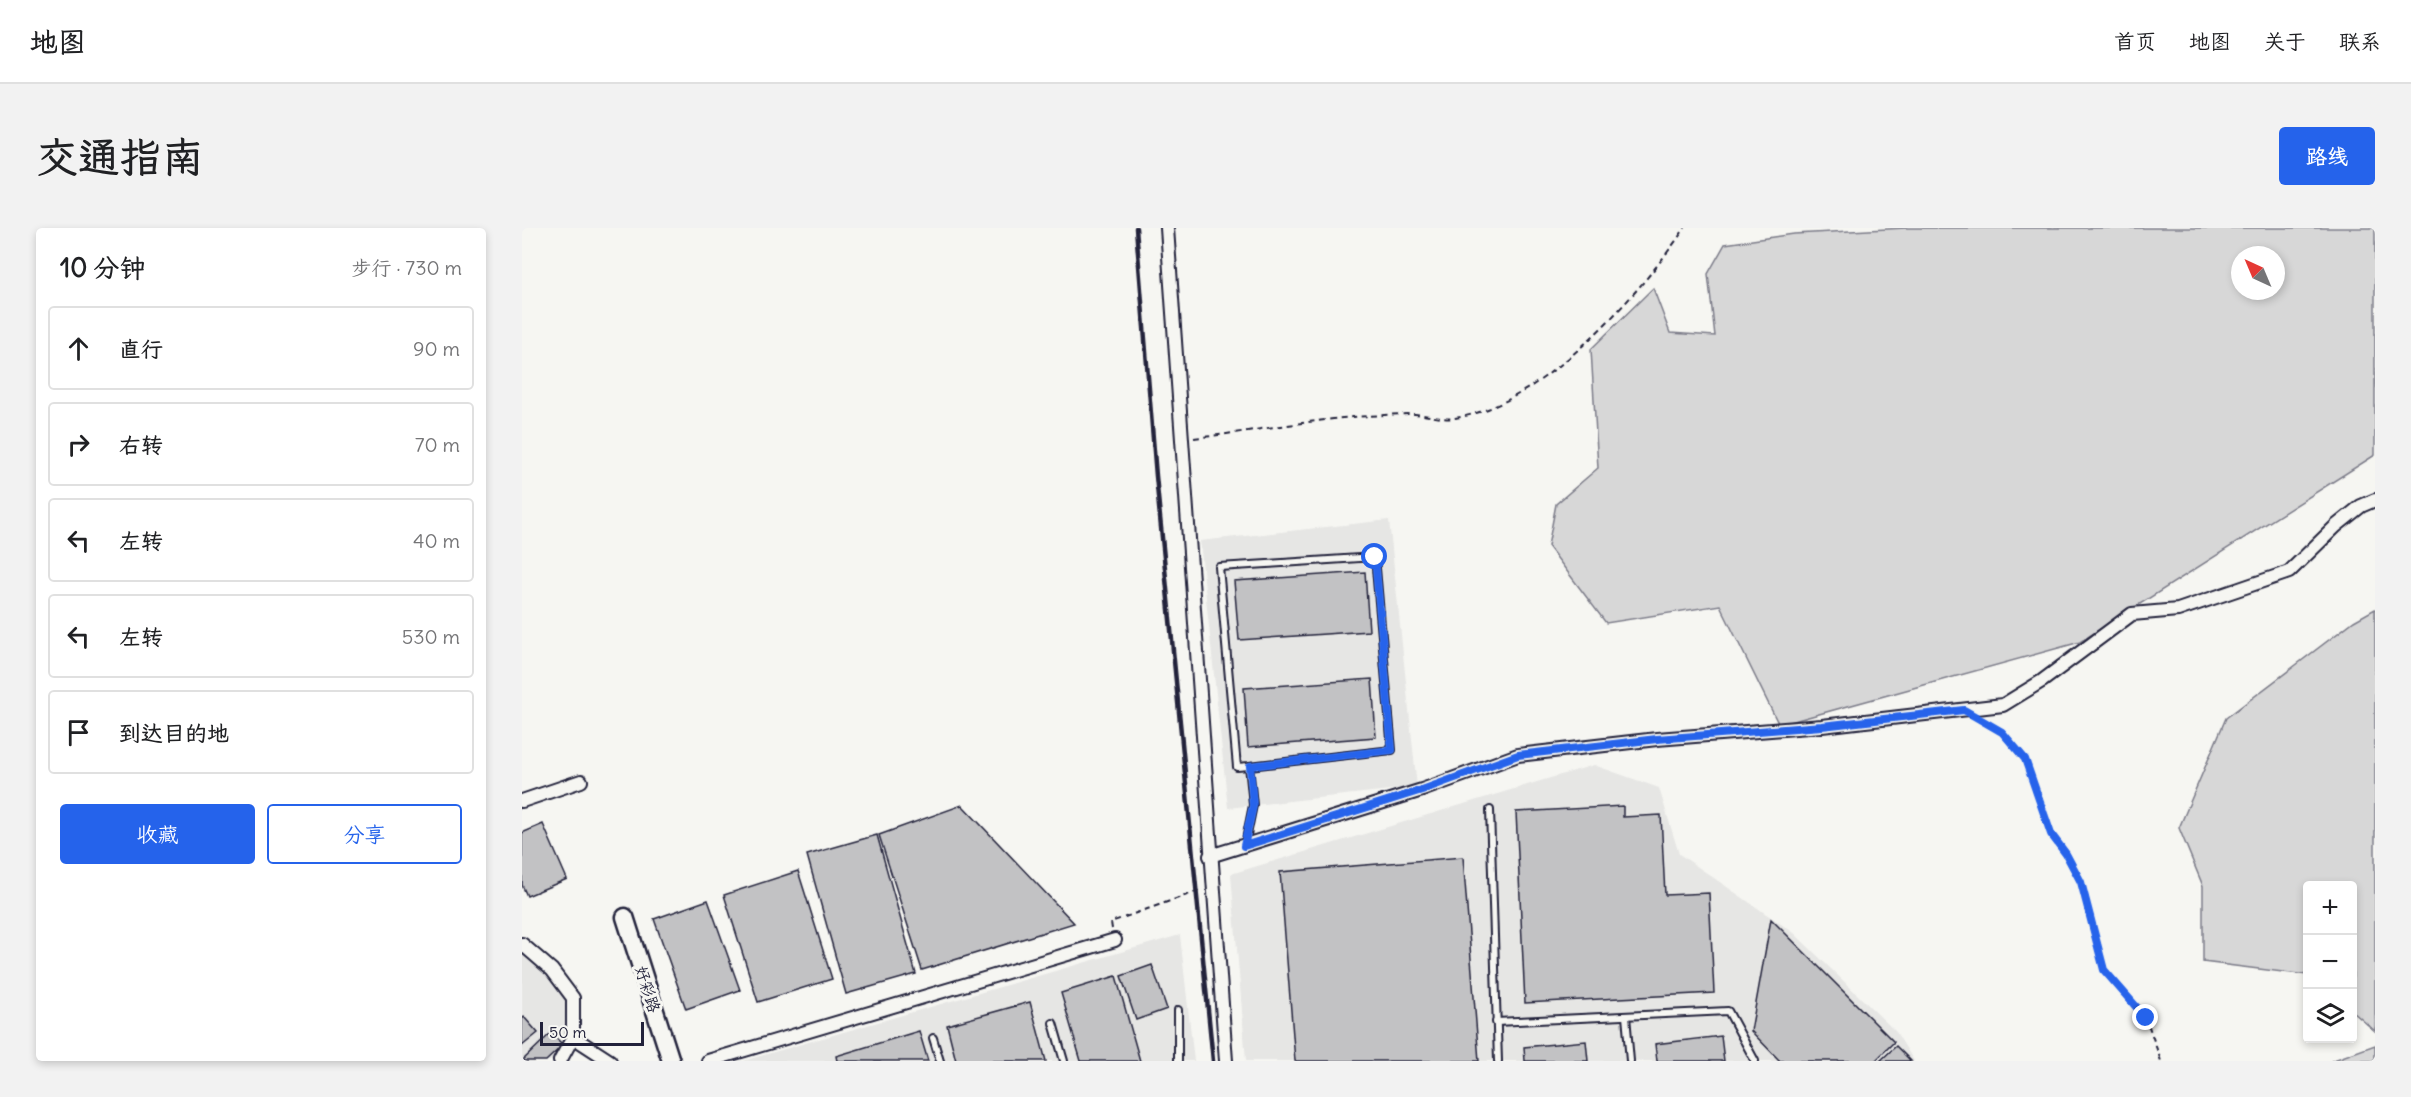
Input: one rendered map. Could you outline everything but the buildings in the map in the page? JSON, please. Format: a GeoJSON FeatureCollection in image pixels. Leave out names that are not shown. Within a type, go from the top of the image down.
{"type":"FeatureCollection","features":[{"type":"Feature","properties":{"kind":"street"},"geometry":{"type":"LineString","coordinates":[[1167,228],[1212,888],[1227,1061]]}},
{"type":"Feature","properties":{"kind":"street"},"geometry":{"type":"LineString","coordinates":[[1210,856],[1422,790],[1518,755],[1657,739],[1822,726],[2003,705],[2042,681],[2132,614],[2178,610],[2289,572],[2336,526],[2361,506],[2375,500]]}},
{"type":"Feature","properties":{"kind":"street"},"geometry":{"type":"LineString","coordinates":[[522,801],[581,781]]}},
{"type":"Feature","properties":{"kind":"street","name":"好彩路"},"geometry":{"type":"LineString","coordinates":[[625,917],[671,1061]]}},
{"type":"Feature","properties":{"kind":"street"},"geometry":{"type":"LineString","coordinates":[[708,1061],[1115,940]]}},
{"type":"Feature","properties":{"kind":"street"},"geometry":{"type":"LineString","coordinates":[[522,944],[552,970],[573,998],[573,1037],[560,1061]]}},
{"type":"Feature","properties":{"kind":"street"},"geometry":{"type":"LineString","coordinates":[[573,1037],[610,1061]]}},
{"type":"Feature","properties":{"kind":"lane"},"geometry":{"type":"LineString","coordinates":[[1375,557],[1392,750],[1250,766],[1237,767],[1219,567],[1375,557]]}},
{"type":"Feature","properties":{"kind":"lane"},"geometry":{"type":"LineString","coordinates":[[1244,846],[1253,806],[1250,766]]}},
{"type":"Feature","properties":{"kind":"lane"},"geometry":{"type":"LineString","coordinates":[[1490,810],[1498,1061]]}},
{"type":"Feature","properties":{"kind":"lane"},"geometry":{"type":"LineString","coordinates":[[1178,1010],[1178,1061]]}},
{"type":"Feature","properties":{"kind":"lane"},"geometry":{"type":"LineString","coordinates":[[1496,1022],[1728,1011],[1755,1061]]}},
{"type":"Feature","properties":{"kind":"lane"},"geometry":{"type":"LineString","coordinates":[[1626,1016],[1630,1061]]}},
{"type":"Feature","properties":{"kind":"lane"},"geometry":{"type":"LineString","coordinates":[[1053,1023],[1064,1061]]}},
{"type":"Feature","properties":{"kind":"lane"},"geometry":{"type":"LineString","coordinates":[[933,1038],[940,1061]]}},
{"type":"Feature","properties":{"kind":"path"},"geometry":{"type":"LineString","coordinates":[[1182,440],[1366,416],[1415,414],[1455,419],[1504,403],[1544,378],[1613,316],[1658,267],[1685,228]]}},
{"type":"Feature","properties":{"kind":"path"},"geometry":{"type":"LineString","coordinates":[[1964,710],[2002,732],[2025,759],[2051,834],[2066,854],[2081,882],[2104,970],[2146,1018],[2161,1061]]}},
{"type":"Feature","properties":{"kind":"path"},"geometry":{"type":"LineString","coordinates":[[1115,940],[1111,922],[1212,888]]}},
{"type":"Feature","properties":{"kind":"shaded area"},"geometry":{"type":"Polygon","coordinates":[[[1906,228],[2375,228],[2375,455],[2080,642],[1779,725],[1720,605],[1606,623],[1548,546],[1556,504],[1598,468],[1591,349],[1653,288],[1670,333],[1715,336],[1708,274],[1725,244],[1794,234],[1906,228]]]}},
{"type":"Feature","properties":{"kind":"shaded area"},"geometry":{"type":"Polygon","coordinates":[[[1389,520],[1417,787],[1228,808],[1200,541],[1389,520]]]}},
{"type":"Feature","properties":{"kind":"shaded area"},"geometry":{"type":"Polygon","coordinates":[[[2375,609],[2375,1031],[2357,1015],[2357,881],[2303,881],[2303,974],[2203,962],[2203,886],[2179,828],[2226,718],[2354,621],[2375,609]]]}},
{"type":"Feature","properties":{"kind":"shaded area"},"geometry":{"type":"Polygon","coordinates":[[[1594,765],[1659,788],[1679,854],[1794,933],[1896,1032],[1914,1061],[1246,1061],[1231,874],[1594,765]]]}},
{"type":"Feature","properties":{"kind":"shaded area"},"geometry":{"type":"Polygon","coordinates":[[[1180,935],[1194,1061],[743,1061],[1180,935]]]}},
{"type":"Feature","properties":{"kind":"shaded area"},"geometry":{"type":"Polygon","coordinates":[[[522,954],[545,973],[567,1000],[568,1037],[555,1061],[522,1061],[522,954]]]}},
{"type":"Feature","properties":{"kind":"shaded area"},"geometry":{"type":"Polygon","coordinates":[[[2375,1045],[2375,1061],[2331,1061],[2375,1045]]]}},
{"type":"Feature","properties":{"kind":"railway"},"geometry":{"type":"LineString","coordinates":[[1136,228],[1156,476],[1213,1061]]}},
{"type":"Feature","properties":{"kind":"route"},"geometry":{"type":"LineString","coordinates":[[1375,557],[1392,750],[1250,766],[1253,806],[1244,846],[1422,790],[1518,755],[1657,739],[1822,726],[1964,710],[2002,732],[2025,759],[2051,834],[2066,854],[2081,882],[2104,970],[2146,1018]]}}]}
